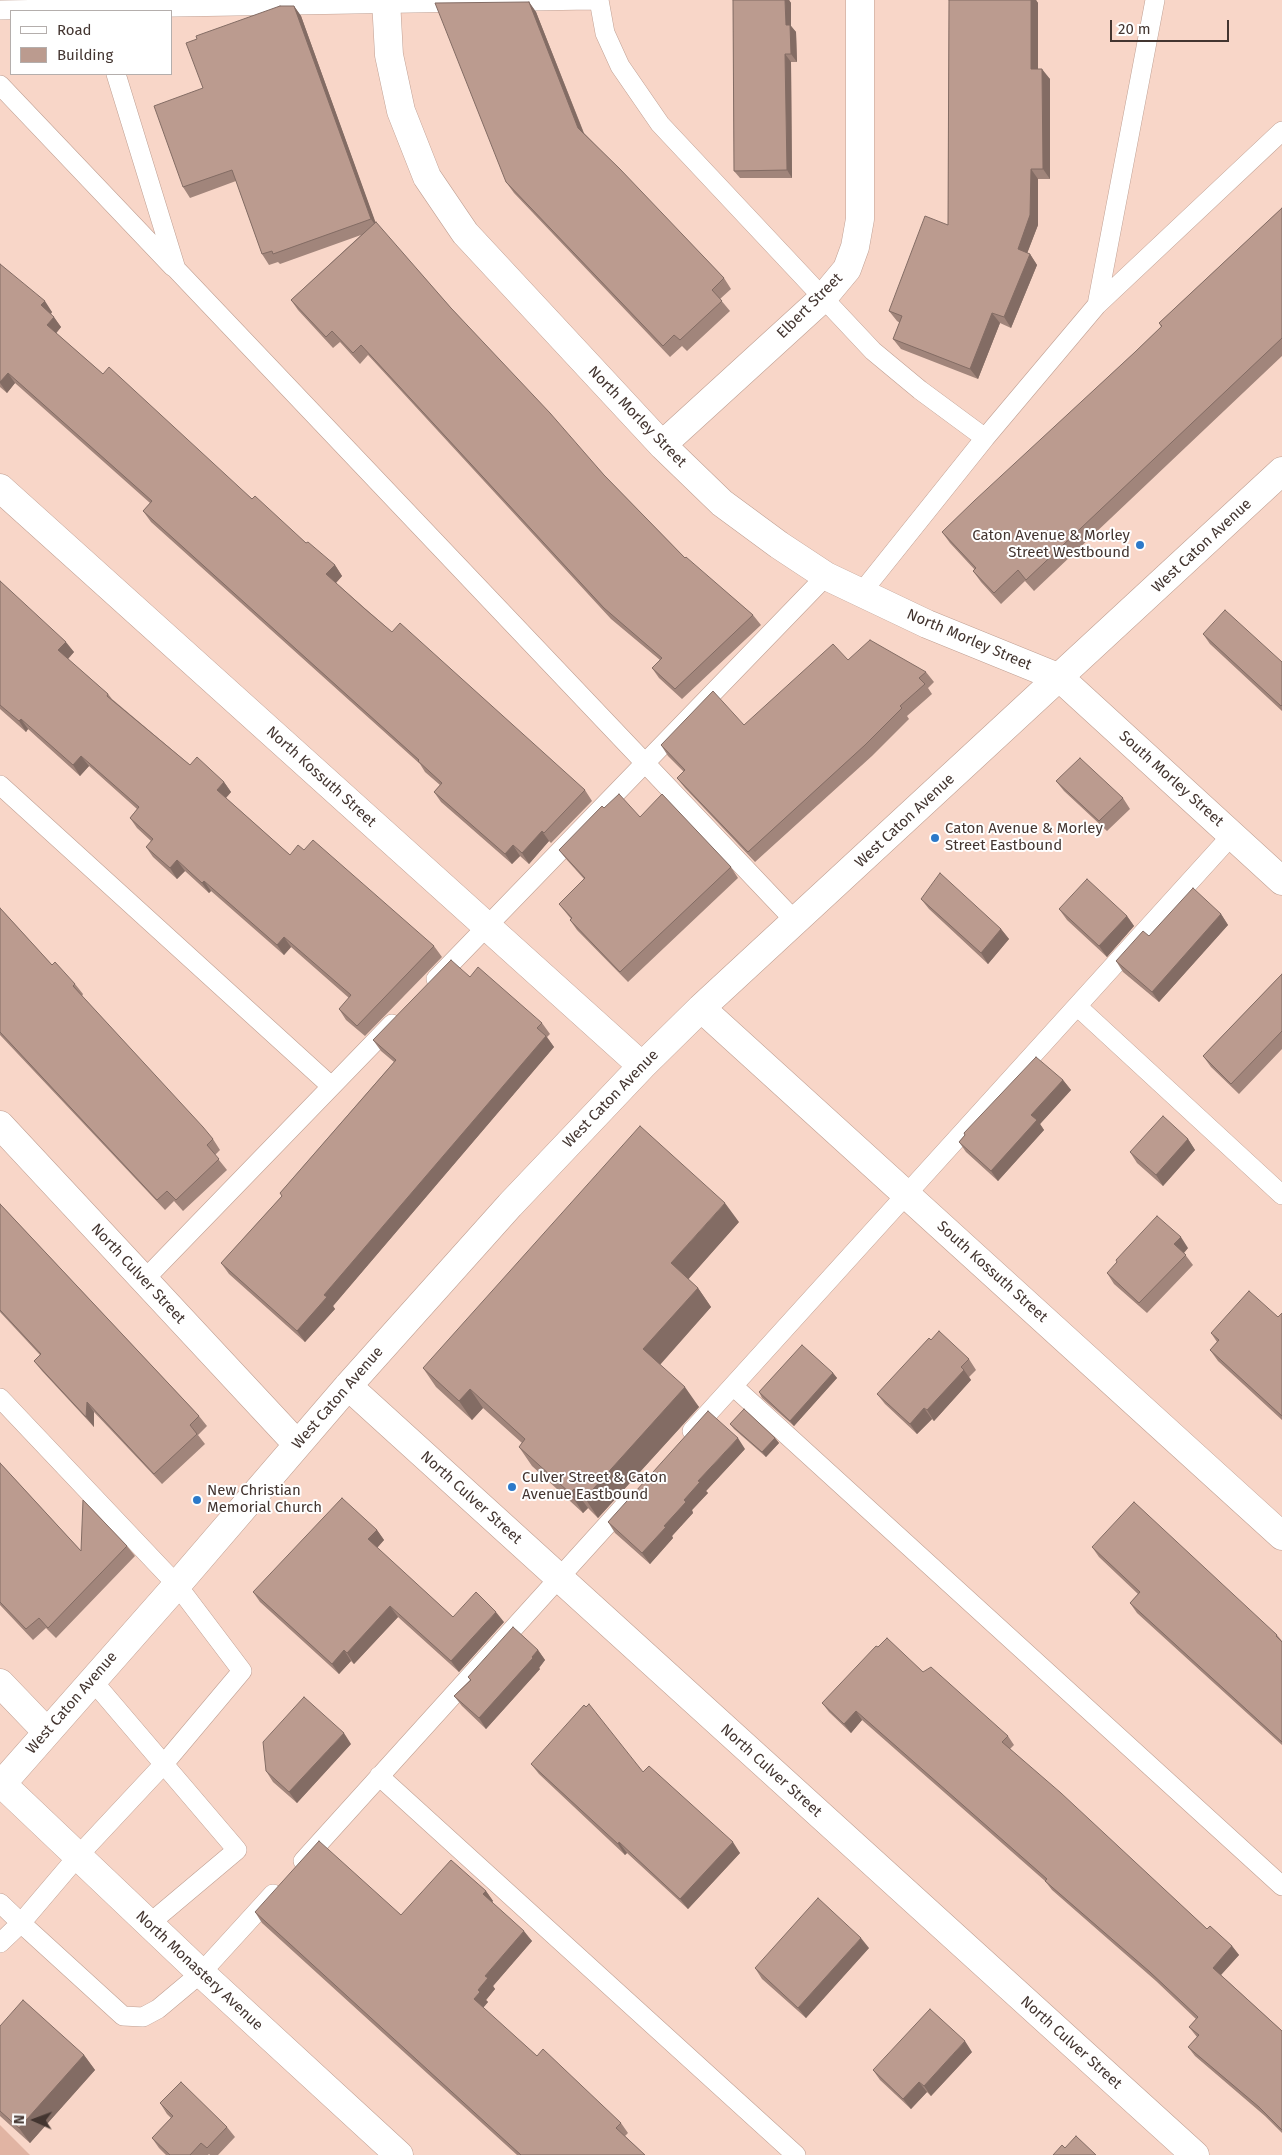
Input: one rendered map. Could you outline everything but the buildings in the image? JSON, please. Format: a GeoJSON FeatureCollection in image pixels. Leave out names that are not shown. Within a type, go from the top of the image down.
{"type":"FeatureCollection","features":[{"type":"Feature","properties":{"kind":"street","name":"Elbert Street"},"geometry":{"type":"LineString","coordinates":[[662,445],[822,299],[847,269],[855,247],[860,219],[860,0]]}},
{"type":"Feature","properties":{"kind":"street","name":"North Morley Street"},"geometry":{"type":"LineString","coordinates":[[386,2],[388,55],[401,111],[427,177],[465,233],[662,445],[722,503],[779,545],[826,576],[927,624],[1060,678]]}},
{"type":"Feature","properties":{"kind":"street","name":"West Caton Avenue"},"geometry":{"type":"LineString","coordinates":[[1,1785],[177,1585],[348,1386],[510,1205],[642,1066],[702,1008],[1282,471]]}},
{"type":"Feature","properties":{"kind":"street","name":"North Kossuth Street"},"geometry":{"type":"LineString","coordinates":[[0,488],[642,1066]]}},
{"type":"Feature","properties":{"kind":"street","name":"South Morley Street"},"geometry":{"type":"LineString","coordinates":[[1060,678],[1282,881]]}},
{"type":"Feature","properties":{"kind":"street","name":"South Kossuth Street"},"geometry":{"type":"LineString","coordinates":[[702,1008],[1282,1536]]}},
{"type":"Feature","properties":{"kind":"street","name":"North Culver Street"},"geometry":{"type":"LineString","coordinates":[[0,1125],[297,1444]]}},
{"type":"Feature","properties":{"kind":"street","name":"North Culver Street"},"geometry":{"type":"LineString","coordinates":[[348,1386],[1195,2155]]}},
{"type":"Feature","properties":{"kind":"street"},"geometry":{"type":"LineString","coordinates":[[0,1683],[46,1732]]}},
{"type":"Feature","properties":{"kind":"street","name":"North Monastery Avenue"},"geometry":{"type":"LineString","coordinates":[[1,1785],[201,1973],[399,2155]]}},
{"type":"Feature","properties":{"kind":"lane"},"geometry":{"type":"LineString","coordinates":[[0,10],[96,10],[386,2],[591,0]]}},
{"type":"Feature","properties":{"kind":"lane"},"geometry":{"type":"LineString","coordinates":[[599,0],[605,33],[620,66],[660,124],[822,299],[873,351],[920,390],[985,438]]}},
{"type":"Feature","properties":{"kind":"lane"},"geometry":{"type":"LineString","coordinates":[[1097,305],[1155,0]]}},
{"type":"Feature","properties":{"kind":"lane"},"geometry":{"type":"LineString","coordinates":[[116,75],[176,270]]}},
{"type":"Feature","properties":{"kind":"lane"},"geometry":{"type":"LineString","coordinates":[[0,85],[796,922]]}},
{"type":"Feature","properties":{"kind":"lane"},"geometry":{"type":"LineString","coordinates":[[861,593],[985,438],[1097,305],[1282,131]]}},
{"type":"Feature","properties":{"kind":"lane"},"geometry":{"type":"LineString","coordinates":[[426,989],[826,576]]}},
{"type":"Feature","properties":{"kind":"lane"},"geometry":{"type":"LineString","coordinates":[[0,785],[331,1086]]}},
{"type":"Feature","properties":{"kind":"lane"},"geometry":{"type":"LineString","coordinates":[[679,1445],[1232,835]]}},
{"type":"Feature","properties":{"kind":"lane"},"geometry":{"type":"LineString","coordinates":[[1077,1006],[1282,1195]]}},
{"type":"Feature","properties":{"kind":"lane"},"geometry":{"type":"LineString","coordinates":[[144,1280],[406,1010]]}},
{"type":"Feature","properties":{"kind":"lane"},"geometry":{"type":"LineString","coordinates":[[732,1386],[1282,1886]]}},
{"type":"Feature","properties":{"kind":"lane"},"geometry":{"type":"LineString","coordinates":[[0,1398],[177,1585],[242,1671],[163,1765],[78,1856],[21,1923],[0,1943]]}},
{"type":"Feature","properties":{"kind":"lane"},"geometry":{"type":"LineString","coordinates":[[0,1903],[123,2016],[143,2016],[158,2009],[201,1973],[639,1489]]}},
{"type":"Feature","properties":{"kind":"lane"},"geometry":{"type":"LineString","coordinates":[[92,1680],[237,1850],[150,1924]]}},
{"type":"Feature","properties":{"kind":"lane"},"geometry":{"type":"LineString","coordinates":[[379,1776],[796,2155]]}},
{"type":"Feature","properties":{"kind":"shaded area"},"geometry":{"type":"Polygon","coordinates":[[[0,2125],[30,2155],[0,2155],[0,2125]]]}},
{"type":"Feature","properties":{"kind":"place","name":"Caton Avenue & Morley Street Westbound"},"geometry":{"type":"Point","coordinates":[1140,545]}},
{"type":"Feature","properties":{"kind":"place","name":"Caton Avenue & Morley Street Eastbound"},"geometry":{"type":"Point","coordinates":[935,838]}},
{"type":"Feature","properties":{"kind":"place","name":"Culver Street & Caton Avenue Eastbound"},"geometry":{"type":"Point","coordinates":[512,1487]}},
{"type":"Feature","properties":{"kind":"place","name":"New Christian Memorial Church"},"geometry":{"type":"Point","coordinates":[197,1500]}}]}
